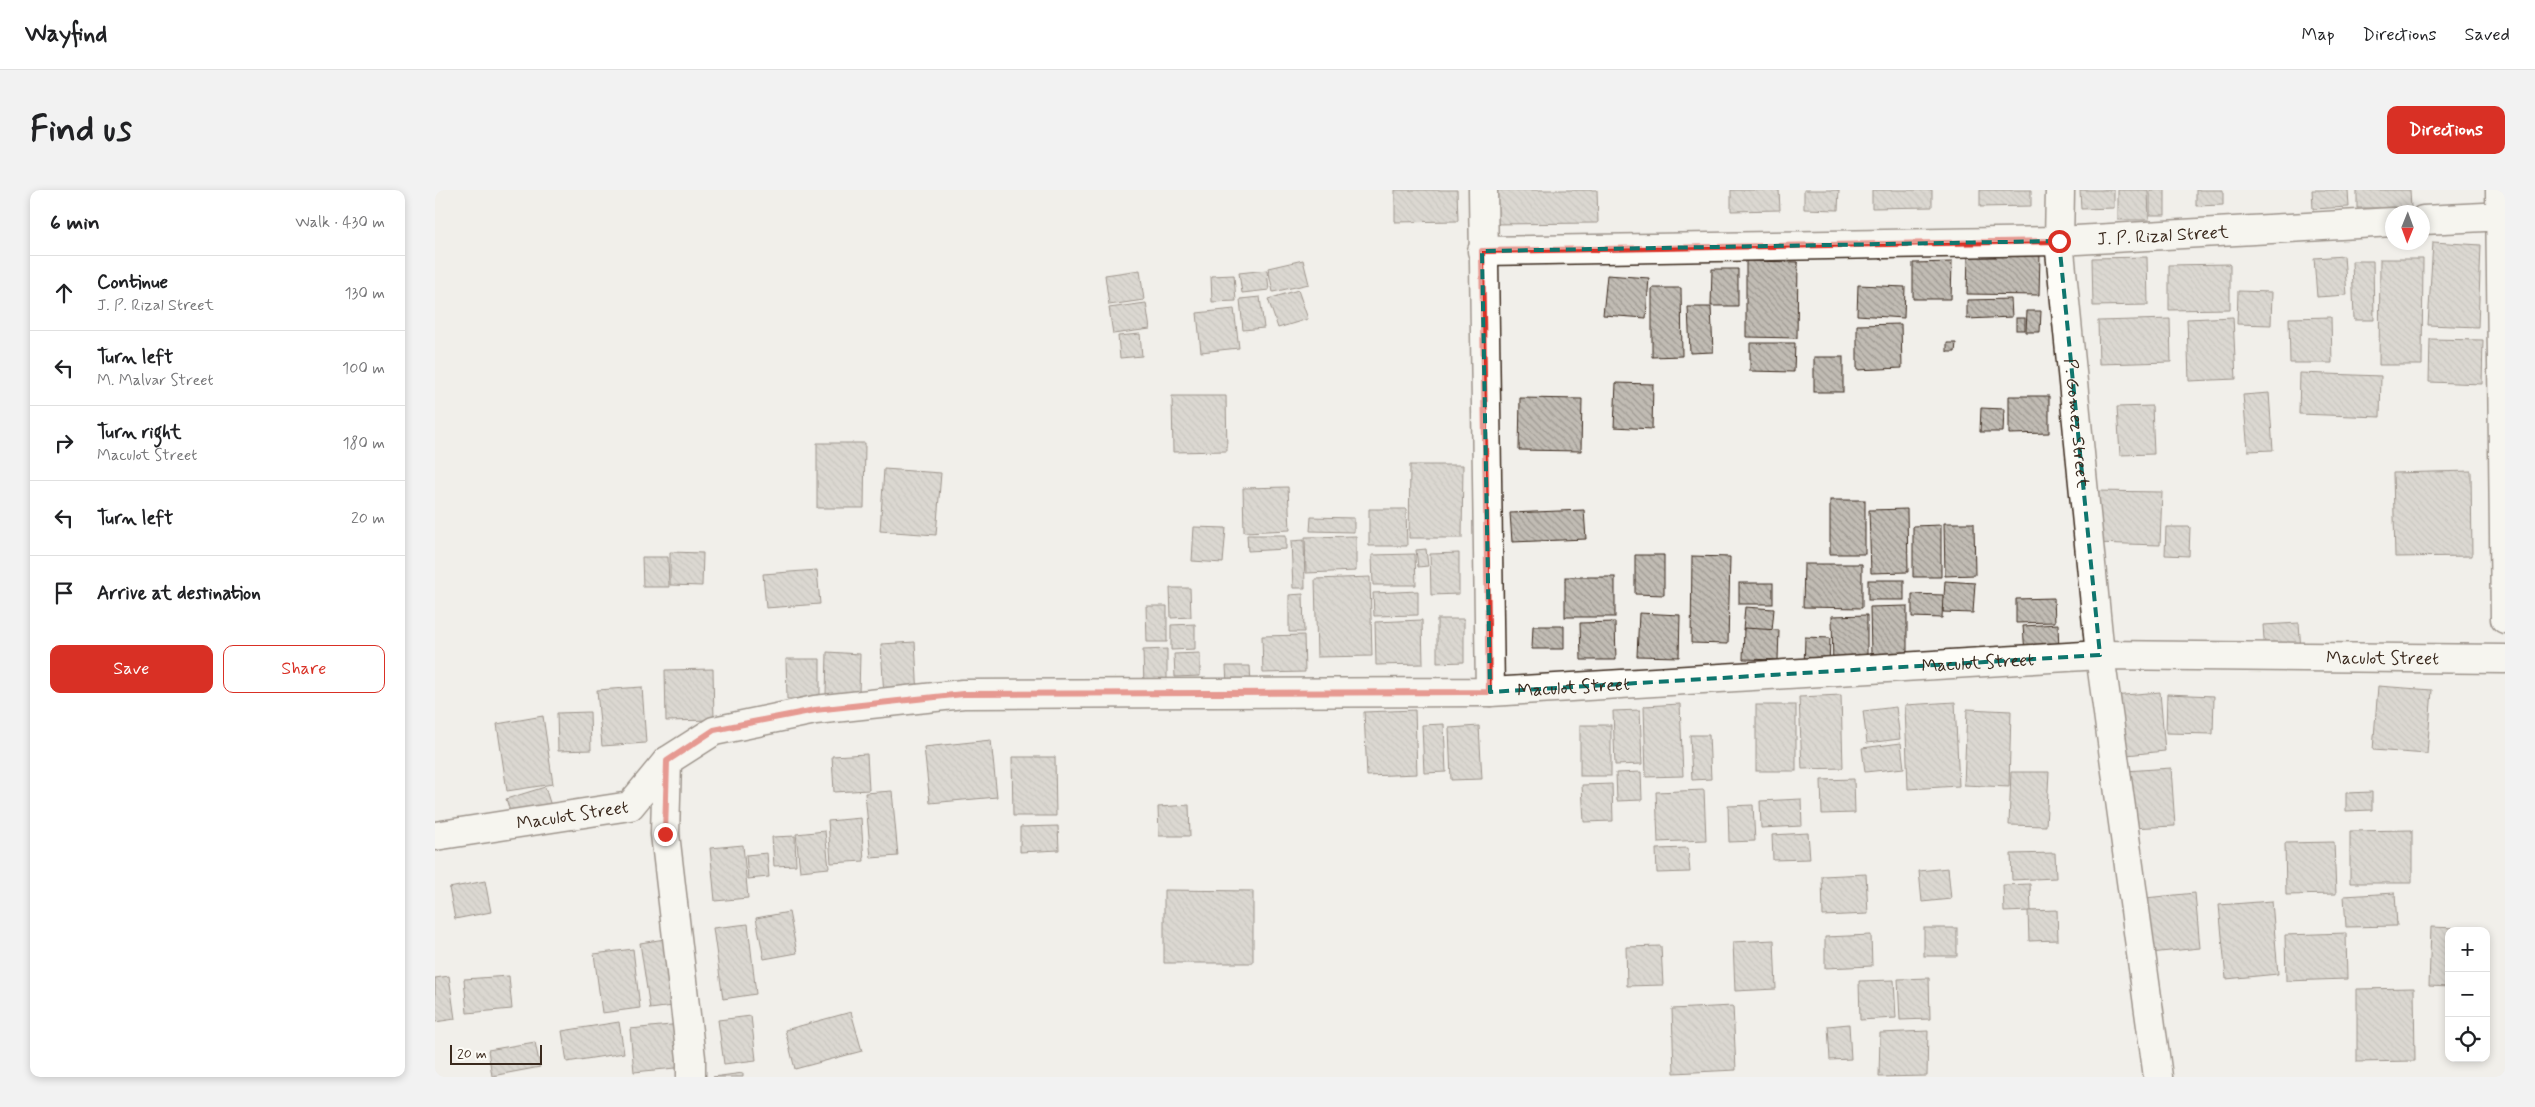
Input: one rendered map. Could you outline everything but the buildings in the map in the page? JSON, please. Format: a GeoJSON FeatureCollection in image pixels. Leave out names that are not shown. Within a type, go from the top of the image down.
{"type":"FeatureCollection","features":[{"type":"Feature","properties":{"kind":"street"},"geometry":{"type":"LineString","coordinates":[[1483,190],[1482,251],[1489,692]]}},
{"type":"Feature","properties":{"kind":"street","name":"P. Gomez Street"},"geometry":{"type":"LineString","coordinates":[[2060,190],[2059,241],[2100,655],[2158,1077]]}},
{"type":"Feature","properties":{"kind":"street"},"geometry":{"type":"LineString","coordinates":[[2430,219],[2502,207],[2505,619]]}},
{"type":"Feature","properties":{"kind":"street","name":"J. P. Rizal Street"},"geometry":{"type":"LineString","coordinates":[[1482,251],[2059,241],[2385,222]]}},
{"type":"Feature","properties":{"kind":"street","name":"Maculot Street"},"geometry":{"type":"LineString","coordinates":[[435,836],[630,806],[667,761],[714,730],[815,710],[963,694],[1489,692],[2100,655],[2505,659]]}},
{"type":"Feature","properties":{"kind":"street"},"geometry":{"type":"LineString","coordinates":[[667,761],[665,834],[691,1058],[691,1077]]}},
{"type":"Feature","properties":{"kind":"highlighted area"},"geometry":{"type":"Polygon","coordinates":[[[2059,241],[2100,655],[1490,692],[1482,251],[2059,241]]]}},
{"type":"Feature","properties":{"kind":"route"},"geometry":{"type":"LineString","coordinates":[[665,834],[667,761],[714,730],[815,710],[963,694],[1489,692],[1482,251],[2059,241]]}}]}
